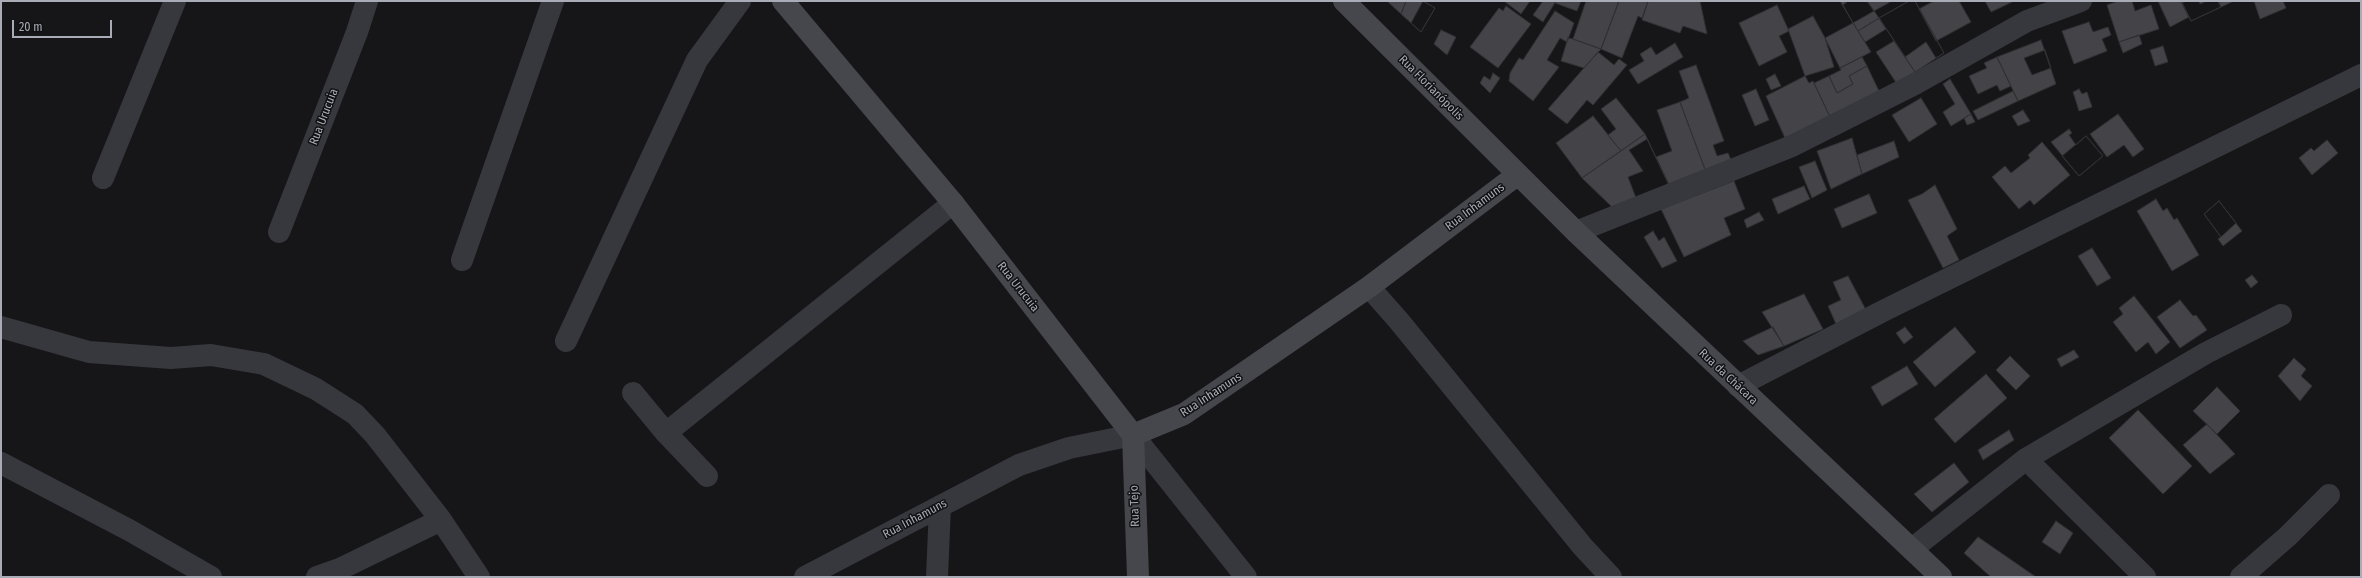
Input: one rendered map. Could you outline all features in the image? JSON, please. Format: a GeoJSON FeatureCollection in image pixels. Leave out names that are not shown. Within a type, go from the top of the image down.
{"type":"FeatureCollection","features":[{"type":"Feature","properties":{"kind":"street"},"geometry":{"type":"LineString","coordinates":[[103,178],[175,1]]}},
{"type":"Feature","properties":{"kind":"street","name":"Rua Urucuia"},"geometry":{"type":"LineString","coordinates":[[279,232],[357,32],[367,1]]}},
{"type":"Feature","properties":{"kind":"street"},"geometry":{"type":"LineString","coordinates":[[462,260],[553,1]]}},
{"type":"Feature","properties":{"kind":"street"},"geometry":{"type":"LineString","coordinates":[[566,341],[697,60],[740,1]]}},
{"type":"Feature","properties":{"kind":"street","name":"Rua Urucuia"},"geometry":{"type":"LineString","coordinates":[[784,1],[953,203],[1133,435],[1246,577]]}},
{"type":"Feature","properties":{"kind":"street","name":"Rua Florianópolis"},"geometry":{"type":"LineString","coordinates":[[1344,1],[1517,175]]}},
{"type":"Feature","properties":{"kind":"street"},"geometry":{"type":"LineString","coordinates":[[1576,232],[1792,146],[1915,84],[2027,21],[2081,1]]}},
{"type":"Feature","properties":{"kind":"street"},"geometry":{"type":"LineString","coordinates":[[1738,386],[1885,310],[2361,75]]}},
{"type":"Feature","properties":{"kind":"street","name":"Rua da Chácara"},"geometry":{"type":"LineString","coordinates":[[1517,175],[1941,577]]}},
{"type":"Feature","properties":{"kind":"street","name":"Rua Inhamuns"},"geometry":{"type":"LineString","coordinates":[[805,577],[1019,465],[1069,448],[1133,435],[1184,414],[1369,287],[1517,175]]}},
{"type":"Feature","properties":{"kind":"street"},"geometry":{"type":"LineString","coordinates":[[666,433],[953,203]]}},
{"type":"Feature","properties":{"kind":"street"},"geometry":{"type":"LineString","coordinates":[[1369,287],[1399,321],[1583,548],[1612,577]]}},
{"type":"Feature","properties":{"kind":"street"},"geometry":{"type":"LineString","coordinates":[[1912,549],[2026,459],[2206,353],[2281,315]]}},
{"type":"Feature","properties":{"kind":"street"},"geometry":{"type":"LineString","coordinates":[[1,327],[89,352],[171,358],[211,355],[264,364],[316,389],[355,414],[375,435],[441,520],[479,577]]}},
{"type":"Feature","properties":{"kind":"street"},"geometry":{"type":"LineString","coordinates":[[633,393],[666,433],[707,476]]}},
{"type":"Feature","properties":{"kind":"street","name":"Rua Tejo"},"geometry":{"type":"LineString","coordinates":[[1133,435],[1138,577]]}},
{"type":"Feature","properties":{"kind":"street"},"geometry":{"type":"LineString","coordinates":[[2026,459],[2145,577]]}},
{"type":"Feature","properties":{"kind":"street"},"geometry":{"type":"LineString","coordinates":[[1,463],[128,530],[210,577]]}},
{"type":"Feature","properties":{"kind":"street"},"geometry":{"type":"LineString","coordinates":[[2240,577],[2288,536],[2329,495]]}},
{"type":"Feature","properties":{"kind":"street"},"geometry":{"type":"LineString","coordinates":[[937,577],[940,506]]}},
{"type":"Feature","properties":{"kind":"street"},"geometry":{"type":"LineString","coordinates":[[317,577],[340,569],[441,520]]}},
{"type":"Feature","properties":{"kind":"building"},"geometry":{"type":"Polygon","coordinates":[[[1387,1],[1406,1],[1401,14],[1387,1]]]}},
{"type":"Feature","properties":{"kind":"building"},"geometry":{"type":"Polygon","coordinates":[[[1406,1],[1423,1],[1435,8],[1421,32],[1401,14],[1406,1]]]}},
{"type":"Feature","properties":{"kind":"building"},"geometry":{"type":"Polygon","coordinates":[[[1423,1],[1435,8],[1421,32],[1411,23],[1423,1]]]}},
{"type":"Feature","properties":{"kind":"building"},"geometry":{"type":"Polygon","coordinates":[[[1504,1],[1530,1],[1521,14],[1504,1]]]}},
{"type":"Feature","properties":{"kind":"building"},"geometry":{"type":"Polygon","coordinates":[[[1543,1],[1556,1],[1543,22],[1533,15],[1543,1]]]}},
{"type":"Feature","properties":{"kind":"building"},"geometry":{"type":"Polygon","coordinates":[[[1556,1],[1581,1],[1577,11],[1555,3],[1556,1]]]}},
{"type":"Feature","properties":{"kind":"building"},"geometry":{"type":"Polygon","coordinates":[[[1586,1],[1619,1],[1601,49],[1573,39],[1586,1]]]}},
{"type":"Feature","properties":{"kind":"building"},"geometry":{"type":"Polygon","coordinates":[[[1619,1],[1648,1],[1642,18],[1638,16],[1622,58],[1601,49],[1619,1]]]}},
{"type":"Feature","properties":{"kind":"building"},"geometry":{"type":"Polygon","coordinates":[[[1648,1],[1700,1],[1707,34],[1683,26],[1680,33],[1642,20],[1648,1]]]}},
{"type":"Feature","properties":{"kind":"building"},"geometry":{"type":"Polygon","coordinates":[[[1840,1],[1867,1],[1879,18],[1858,31],[1840,1]]]}},
{"type":"Feature","properties":{"kind":"building"},"geometry":{"type":"Polygon","coordinates":[[[1848,1],[1867,1],[1874,11],[1853,23],[1843,5],[1848,1]]]}},
{"type":"Feature","properties":{"kind":"building"},"geometry":{"type":"Polygon","coordinates":[[[1867,1],[1892,1],[1874,11],[1867,1]]]}},
{"type":"Feature","properties":{"kind":"building"},"geometry":{"type":"Polygon","coordinates":[[[1909,1],[1915,1],[1944,53],[1915,72],[1879,18],[1909,1]]]}},
{"type":"Feature","properties":{"kind":"building"},"geometry":{"type":"Polygon","coordinates":[[[1909,1],[1915,1],[1944,53],[1936,58],[1926,42],[1905,57],[1879,18],[1909,1]]]}},
{"type":"Feature","properties":{"kind":"building"},"geometry":{"type":"Polygon","coordinates":[[[1934,1],[1959,1],[1971,22],[1936,41],[1919,9],[1934,1]]]}},
{"type":"Feature","properties":{"kind":"building"},"geometry":{"type":"Polygon","coordinates":[[[1985,1],[2012,1],[2012,2],[1991,12],[1985,1]]]}},
{"type":"Feature","properties":{"kind":"building"},"geometry":{"type":"Polygon","coordinates":[[[2118,1],[2132,1],[2135,11],[2151,5],[2159,29],[2119,42],[2107,5],[2118,1]]]}},
{"type":"Feature","properties":{"kind":"building"},"geometry":{"type":"Polygon","coordinates":[[[2158,1],[2181,1],[2189,17],[2170,27],[2158,1]]]}},
{"type":"Feature","properties":{"kind":"building"},"geometry":{"type":"Polygon","coordinates":[[[2181,1],[2218,1],[2221,7],[2191,21],[2181,1]]]}},
{"type":"Feature","properties":{"kind":"building"},"geometry":{"type":"Polygon","coordinates":[[[2186,1],[2199,1],[2200,4],[2207,1],[2218,1],[2221,7],[2191,21],[2182,3],[2186,1]]]}},
{"type":"Feature","properties":{"kind":"building"},"geometry":{"type":"Polygon","coordinates":[[[2218,1],[2234,1],[2221,7],[2218,1]]]}},
{"type":"Feature","properties":{"kind":"building"},"geometry":{"type":"Polygon","coordinates":[[[2254,1],[2283,1],[2286,8],[2260,19],[2254,1]]]}},
{"type":"Feature","properties":{"kind":"building"},"geometry":{"type":"Polygon","coordinates":[[[1777,5],[1789,31],[1779,36],[1787,52],[1759,66],[1739,23],[1777,5]]]}},
{"type":"Feature","properties":{"kind":"building"},"geometry":{"type":"Polygon","coordinates":[[[1506,6],[1531,24],[1498,68],[1470,47],[1499,8],[1503,11],[1506,6]]]}},
{"type":"Feature","properties":{"kind":"building"},"geometry":{"type":"Polygon","coordinates":[[[1555,11],[1574,23],[1567,42],[1560,38],[1547,60],[1559,67],[1533,101],[1509,81],[1510,73],[1519,58],[1523,60],[1555,11]]]}},
{"type":"Feature","properties":{"kind":"building"},"geometry":{"type":"Polygon","coordinates":[[[1813,16],[1825,38],[1834,67],[1805,76],[1788,29],[1813,16]]]}},
{"type":"Feature","properties":{"kind":"building"},"geometry":{"type":"Polygon","coordinates":[[[1879,18],[1886,29],[1865,42],[1858,31],[1879,18]]]}},
{"type":"Feature","properties":{"kind":"building"},"geometry":{"type":"Polygon","coordinates":[[[2089,22],[2093,32],[2108,27],[2111,35],[2102,39],[2107,51],[2074,64],[2062,31],[2089,22]]]}},
{"type":"Feature","properties":{"kind":"building"},"geometry":{"type":"Polygon","coordinates":[[[1853,23],[1871,52],[1840,68],[1825,38],[1853,23]]]}},
{"type":"Feature","properties":{"kind":"building"},"geometry":{"type":"Polygon","coordinates":[[[1441,30],[1456,37],[1447,55],[1434,44],[1441,30]]]}},
{"type":"Feature","properties":{"kind":"building"},"geometry":{"type":"Polygon","coordinates":[[[2139,35],[2142,44],[2123,53],[2119,42],[2139,35]]]}},
{"type":"Feature","properties":{"kind":"building"},"geometry":{"type":"Polygon","coordinates":[[[1568,38],[1601,49],[1584,68],[1561,61],[1568,38]]]}},
{"type":"Feature","properties":{"kind":"building"},"geometry":{"type":"Polygon","coordinates":[[[2041,40],[2056,84],[2018,101],[1997,57],[2041,40]]]}},
{"type":"Feature","properties":{"kind":"building"},"geometry":{"type":"Polygon","coordinates":[[[1894,41],[1915,72],[1897,84],[1876,52],[1894,41]]]}},
{"type":"Feature","properties":{"kind":"building"},"geometry":{"type":"Polygon","coordinates":[[[1675,43],[1683,57],[1638,84],[1629,70],[1644,61],[1640,54],[1651,47],[1656,55],[1675,43]]]}},
{"type":"Feature","properties":{"kind":"building"},"geometry":{"type":"Polygon","coordinates":[[[2163,46],[2168,62],[2155,66],[2150,50],[2163,46]]]}},
{"type":"Feature","properties":{"kind":"building"},"geometry":{"type":"Polygon","coordinates":[[[2045,50],[2051,68],[2032,75],[2024,58],[2045,50]]]}},
{"type":"Feature","properties":{"kind":"building"},"geometry":{"type":"Polygon","coordinates":[[[1598,52],[1614,65],[1619,59],[1627,65],[1593,105],[1587,100],[1567,124],[1548,109],[1598,52]]]}},
{"type":"Feature","properties":{"kind":"building"},"geometry":{"type":"Polygon","coordinates":[[[1862,57],[1867,66],[1849,76],[1853,84],[1837,93],[1829,76],[1841,70],[1840,68],[1862,57]]]}},
{"type":"Feature","properties":{"kind":"building"},"geometry":{"type":"Polygon","coordinates":[[[1997,57],[2011,86],[2000,91],[1997,85],[1978,94],[1969,76],[1987,68],[1984,63],[1997,57]]]}},
{"type":"Feature","properties":{"kind":"building"},"geometry":{"type":"Polygon","coordinates":[[[1696,65],[1724,141],[1713,145],[1717,156],[1728,153],[1732,162],[1706,172],[1680,102],[1689,98],[1679,71],[1696,65]]]}},
{"type":"Feature","properties":{"kind":"building"},"geometry":{"type":"Polygon","coordinates":[[[1867,66],[1879,91],[1830,117],[1814,83],[1829,76],[1837,93],[1853,84],[1849,76],[1867,66]]]}},
{"type":"Feature","properties":{"kind":"building"},"geometry":{"type":"Polygon","coordinates":[[[1493,73],[1500,78],[1490,93],[1480,83],[1484,76],[1490,80],[1493,73]]]}},
{"type":"Feature","properties":{"kind":"building"},"geometry":{"type":"Polygon","coordinates":[[[1775,74],[1781,86],[1771,90],[1766,79],[1775,74]]]}},
{"type":"Feature","properties":{"kind":"building"},"geometry":{"type":"Polygon","coordinates":[[[1805,76],[1809,83],[1813,81],[1830,117],[1785,138],[1766,96],[1805,76]]]}},
{"type":"Feature","properties":{"kind":"building"},"geometry":{"type":"Polygon","coordinates":[[[1950,79],[1971,114],[1951,126],[1943,112],[1955,104],[1943,84],[1950,79]]]}},
{"type":"Feature","properties":{"kind":"building"},"geometry":{"type":"Polygon","coordinates":[[[1756,89],[1769,120],[1755,126],[1742,95],[1756,89]]]}},
{"type":"Feature","properties":{"kind":"building"},"geometry":{"type":"Polygon","coordinates":[[[2079,89],[2082,94],[2087,92],[2092,107],[2079,111],[2073,92],[2079,89]]]}},
{"type":"Feature","properties":{"kind":"building"},"geometry":{"type":"Polygon","coordinates":[[[2013,91],[2018,101],[1978,120],[1973,111],[2013,91]]]}},
{"type":"Feature","properties":{"kind":"building"},"geometry":{"type":"Polygon","coordinates":[[[1616,98],[1645,134],[1621,151],[1608,135],[1616,129],[1601,109],[1616,98]]]}},
{"type":"Feature","properties":{"kind":"building"},"geometry":{"type":"Polygon","coordinates":[[[1921,98],[1937,124],[1909,142],[1892,115],[1921,98]]]}},
{"type":"Feature","properties":{"kind":"building"},"geometry":{"type":"Polygon","coordinates":[[[1680,102],[1706,172],[1669,185],[1656,157],[1672,151],[1657,110],[1680,102]]]}},
{"type":"Feature","properties":{"kind":"building"},"geometry":{"type":"Polygon","coordinates":[[[2023,110],[2030,121],[2018,126],[2012,116],[2023,110]]]}},
{"type":"Feature","properties":{"kind":"building"},"geometry":{"type":"Polygon","coordinates":[[[1971,114],[1975,122],[1967,125],[1964,118],[1971,114]]]}},
{"type":"Feature","properties":{"kind":"building"},"geometry":{"type":"Polygon","coordinates":[[[2118,114],[2144,149],[2133,157],[2124,145],[2107,157],[2090,134],[2118,114]]]}},
{"type":"Feature","properties":{"kind":"building"},"geometry":{"type":"Polygon","coordinates":[[[1593,116],[1621,151],[1582,178],[1556,143],[1593,116]]]}},
{"type":"Feature","properties":{"kind":"building"},"geometry":{"type":"Polygon","coordinates":[[[2069,129],[2072,133],[2069,135],[2076,145],[2086,136],[2103,156],[2079,176],[2051,142],[2069,129]]]}},
{"type":"Feature","properties":{"kind":"building"},"geometry":{"type":"Polygon","coordinates":[[[1645,134],[1669,185],[1612,207],[1582,178],[1645,134]]]}},
{"type":"Feature","properties":{"kind":"building"},"geometry":{"type":"Polygon","coordinates":[[[2086,136],[2103,156],[2079,176],[2062,156],[2086,136]]]}},
{"type":"Feature","properties":{"kind":"building"},"geometry":{"type":"Polygon","coordinates":[[[1852,138],[1862,174],[1831,189],[1817,151],[1852,138]]]}},
{"type":"Feature","properties":{"kind":"building"},"geometry":{"type":"Polygon","coordinates":[[[1647,139],[1669,185],[1636,198],[1628,177],[1643,171],[1629,150],[1647,139]]]}},
{"type":"Feature","properties":{"kind":"building"},"geometry":{"type":"Polygon","coordinates":[[[2327,140],[2338,153],[2312,175],[2299,158],[2311,148],[2314,151],[2327,140]]]}},
{"type":"Feature","properties":{"kind":"building"},"geometry":{"type":"Polygon","coordinates":[[[1894,141],[1899,157],[1862,174],[1857,155],[1894,141]]]}},
{"type":"Feature","properties":{"kind":"building"},"geometry":{"type":"Polygon","coordinates":[[[2042,142],[2070,175],[2034,205],[2030,200],[2019,209],[1992,177],[2005,166],[2011,173],[2030,158],[2028,155],[2042,142]]]}},
{"type":"Feature","properties":{"kind":"building"},"geometry":{"type":"Polygon","coordinates":[[[1815,161],[1827,190],[1812,198],[1799,167],[1815,161]]]}},
{"type":"Feature","properties":{"kind":"building"},"geometry":{"type":"Polygon","coordinates":[[[1734,181],[1745,209],[1724,218],[1731,235],[1684,257],[1661,209],[1734,181]]]}},
{"type":"Feature","properties":{"kind":"building"},"geometry":{"type":"Polygon","coordinates":[[[1935,185],[1957,229],[1947,236],[1959,260],[1943,268],[1908,200],[1922,194],[1935,185]]]}},
{"type":"Feature","properties":{"kind":"building"},"geometry":{"type":"Polygon","coordinates":[[[1804,186],[1810,199],[1778,214],[1772,199],[1804,186]]]}},
{"type":"Feature","properties":{"kind":"building"},"geometry":{"type":"Polygon","coordinates":[[[1869,194],[1877,213],[1842,228],[1834,209],[1869,194]]]}},
{"type":"Feature","properties":{"kind":"building"},"geometry":{"type":"Polygon","coordinates":[[[2156,199],[2163,211],[2167,208],[2174,220],[2177,218],[2199,255],[2172,271],[2137,211],[2156,199]]]}},
{"type":"Feature","properties":{"kind":"building"},"geometry":{"type":"Polygon","coordinates":[[[2219,201],[2242,231],[2223,246],[2218,239],[2221,237],[2204,214],[2219,201]]]}},
{"type":"Feature","properties":{"kind":"building"},"geometry":{"type":"Polygon","coordinates":[[[2219,201],[2236,223],[2221,237],[2204,214],[2219,201]]]}},
{"type":"Feature","properties":{"kind":"building"},"geometry":{"type":"Polygon","coordinates":[[[1759,212],[1764,220],[1747,228],[1744,220],[1759,212]]]}},
{"type":"Feature","properties":{"kind":"building"},"geometry":{"type":"Polygon","coordinates":[[[1653,231],[1659,241],[1664,237],[1677,261],[1662,268],[1644,237],[1653,231]]]}},
{"type":"Feature","properties":{"kind":"building"},"geometry":{"type":"Polygon","coordinates":[[[2092,248],[2111,278],[2097,286],[2078,256],[2092,248]]]}},
{"type":"Feature","properties":{"kind":"building"},"geometry":{"type":"Polygon","coordinates":[[[2252,275],[2258,282],[2251,288],[2245,280],[2252,275]]]}},
{"type":"Feature","properties":{"kind":"building"},"geometry":{"type":"Polygon","coordinates":[[[1848,276],[1866,310],[1836,324],[1828,306],[1841,300],[1833,282],[1848,276]]]}},
{"type":"Feature","properties":{"kind":"building"},"geometry":{"type":"Polygon","coordinates":[[[1804,294],[1823,329],[1784,346],[1762,312],[1804,294]]]}},
{"type":"Feature","properties":{"kind":"building"},"geometry":{"type":"Polygon","coordinates":[[[2134,296],[2170,342],[2156,354],[2148,342],[2136,352],[2113,322],[2123,314],[2119,308],[2134,296]]]}},
{"type":"Feature","properties":{"kind":"building"},"geometry":{"type":"Polygon","coordinates":[[[2180,300],[2193,316],[2196,315],[2207,330],[2180,348],[2157,317],[2180,300]]]}},
{"type":"Feature","properties":{"kind":"building"},"geometry":{"type":"Polygon","coordinates":[[[1773,327],[1784,346],[1758,355],[1743,341],[1773,327]]]}},
{"type":"Feature","properties":{"kind":"building"},"geometry":{"type":"Polygon","coordinates":[[[1905,327],[1913,337],[1904,344],[1896,333],[1905,327]]]}},
{"type":"Feature","properties":{"kind":"building"},"geometry":{"type":"Polygon","coordinates":[[[1955,327],[1976,352],[1935,387],[1913,362],[1955,327]]]}},
{"type":"Feature","properties":{"kind":"building"},"geometry":{"type":"Polygon","coordinates":[[[2074,350],[2079,357],[2061,367],[2057,359],[2074,350]]]}},
{"type":"Feature","properties":{"kind":"building"},"geometry":{"type":"Polygon","coordinates":[[[2010,356],[2030,376],[2016,390],[1996,370],[2010,356]]]}},
{"type":"Feature","properties":{"kind":"building"},"geometry":{"type":"Polygon","coordinates":[[[2294,358],[2306,369],[2301,376],[2312,386],[2300,401],[2278,376],[2294,358]]]}},
{"type":"Feature","properties":{"kind":"building"},"geometry":{"type":"Polygon","coordinates":[[[1907,366],[1918,384],[1882,406],[1871,387],[1907,366]]]}},
{"type":"Feature","properties":{"kind":"building"},"geometry":{"type":"Polygon","coordinates":[[[1986,374],[2007,398],[1955,443],[1934,419],[1986,374]]]}},
{"type":"Feature","properties":{"kind":"building"},"geometry":{"type":"Polygon","coordinates":[[[2217,387],[2240,411],[2217,434],[2193,411],[2217,387]]]}},
{"type":"Feature","properties":{"kind":"building"},"geometry":{"type":"Polygon","coordinates":[[[2138,410],[2192,466],[2163,494],[2109,438],[2138,410]]]}},
{"type":"Feature","properties":{"kind":"building"},"geometry":{"type":"Polygon","coordinates":[[[2207,424],[2235,454],[2210,474],[2183,445],[2207,424]]]}},
{"type":"Feature","properties":{"kind":"building"},"geometry":{"type":"Polygon","coordinates":[[[2009,430],[2014,440],[1983,460],[1978,450],[2009,430]]]}},
{"type":"Feature","properties":{"kind":"building"},"geometry":{"type":"Polygon","coordinates":[[[1954,463],[1969,482],[1932,512],[1914,494],[1954,463]]]}},
{"type":"Feature","properties":{"kind":"building"},"geometry":{"type":"Polygon","coordinates":[[[2056,521],[2073,533],[2060,554],[2042,542],[2056,521]]]}},
{"type":"Feature","properties":{"kind":"building"},"geometry":{"type":"Polygon","coordinates":[[[1978,537],[2036,577],[1991,577],[1964,553],[1978,537]]]}}]}
